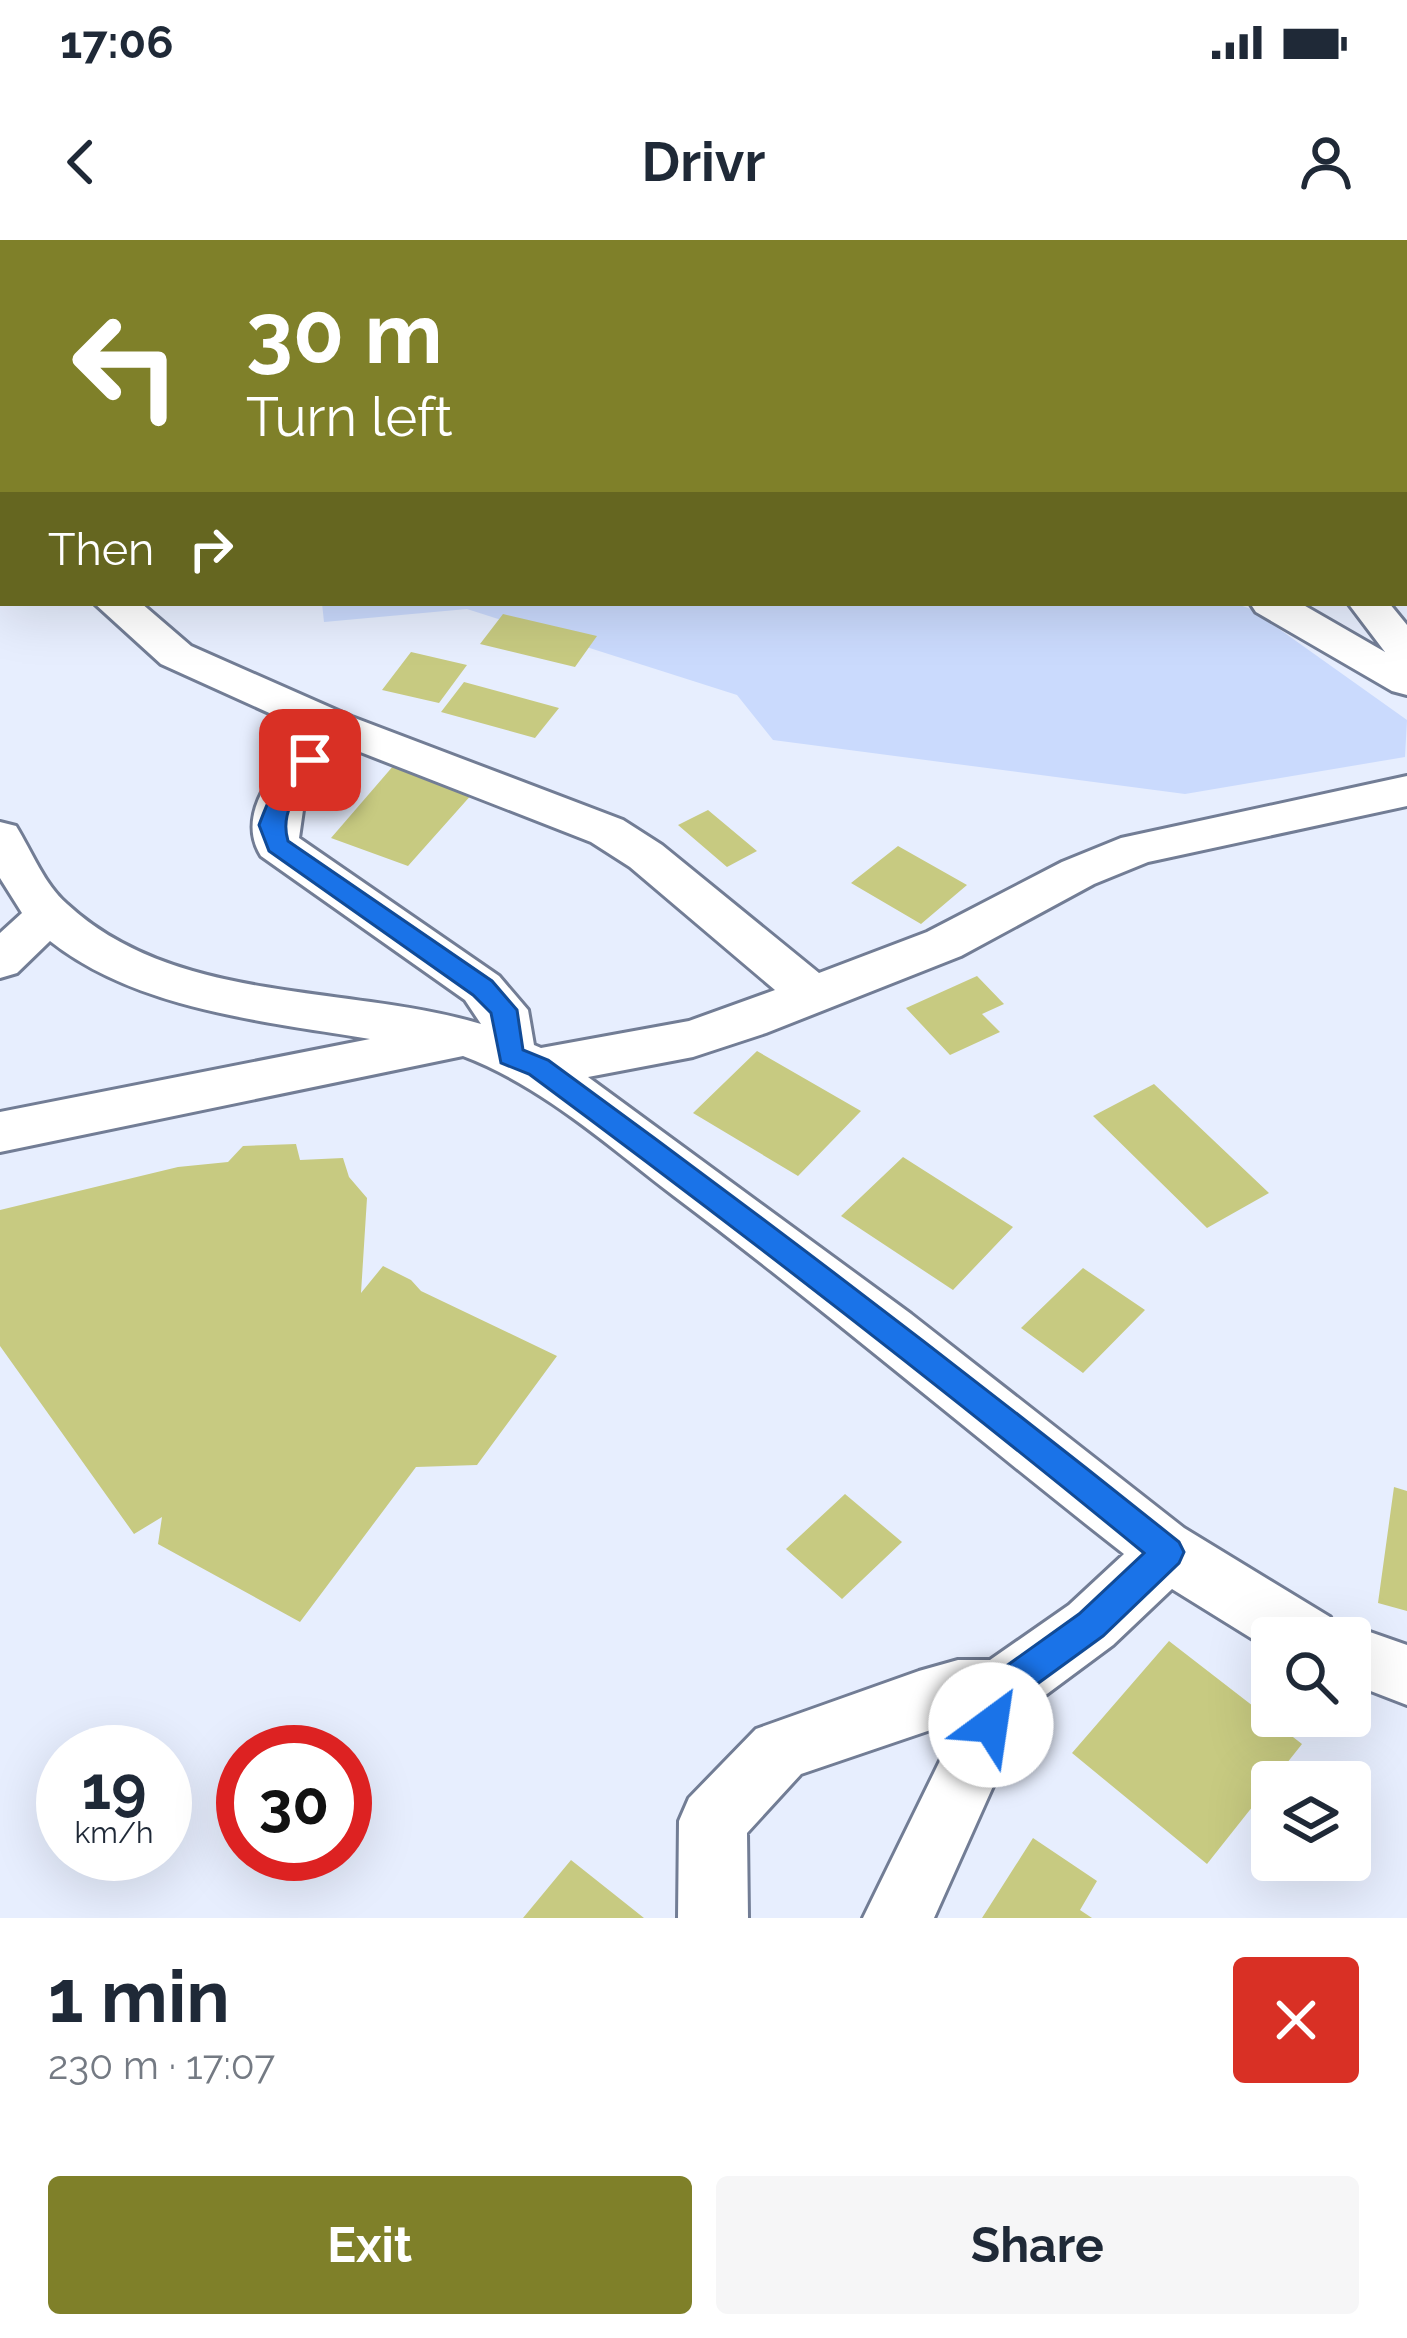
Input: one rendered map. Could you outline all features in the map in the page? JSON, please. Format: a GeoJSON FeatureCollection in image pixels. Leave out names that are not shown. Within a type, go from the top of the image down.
{"type":"FeatureCollection","features":[{"type":"Feature","properties":{"kind":"street"},"geometry":{"type":"LineString","coordinates":[[119,606],[136,617],[157,645],[337,727],[608,831],[664,871],[812,994]]}},
{"type":"Feature","properties":{"kind":"street"},"geometry":{"type":"LineString","coordinates":[[1275,606],[1407,682]]}},
{"type":"Feature","properties":{"kind":"street"},"geometry":{"type":"LineString","coordinates":[[1370,606],[1407,652]]}},
{"type":"Feature","properties":{"kind":"street"},"geometry":{"type":"LineString","coordinates":[[337,727],[284,792],[271,825],[277,845],[482,988],[503,1010],[505,1054]]}},
{"type":"Feature","properties":{"kind":"street"},"geometry":{"type":"LineString","coordinates":[[0,1132],[505,1054],[693,1039],[944,944],[1078,873],[1137,848],[1407,791]]}},
{"type":"Feature","properties":{"kind":"street"},"geometry":{"type":"LineString","coordinates":[[0,837],[19,936],[94,947],[138,968],[270,1004],[505,1054],[940,1368],[1218,1589],[1269,1617]]}},
{"type":"Feature","properties":{"kind":"street"},"geometry":{"type":"LineString","coordinates":[[712,1918],[713,1821],[779,1751],[919,1700],[958,1690],[1000,1690],[1091,1625],[1168,1552]]}},
{"type":"Feature","properties":{"kind":"street"},"geometry":{"type":"LineString","coordinates":[[1371,1662],[1407,1675]]}},
{"type":"Feature","properties":{"kind":"street"},"geometry":{"type":"LineString","coordinates":[[898,1918],[991,1725],[1000,1690]]}},
{"type":"Feature","properties":{"kind":"shaded area"},"geometry":{"type":"Polygon","coordinates":[[[322,606],[1242,606],[1407,720],[1405,757],[1185,794],[773,740],[737,695],[467,609],[324,622],[322,606]]]}},
{"type":"Feature","properties":{"kind":"building"},"geometry":{"type":"Polygon","coordinates":[[[503,614],[597,636],[575,667],[480,644],[503,614]]]}},
{"type":"Feature","properties":{"kind":"building"},"geometry":{"type":"Polygon","coordinates":[[[411,652],[467,665],[439,703],[382,690],[411,652]]]}},
{"type":"Feature","properties":{"kind":"building"},"geometry":{"type":"Polygon","coordinates":[[[464,682],[559,708],[535,738],[441,712],[464,682]]]}},
{"type":"Feature","properties":{"kind":"building"},"geometry":{"type":"Polygon","coordinates":[[[394,765],[473,793],[408,866],[331,838],[394,765]]]}},
{"type":"Feature","properties":{"kind":"building"},"geometry":{"type":"Polygon","coordinates":[[[708,810],[757,851],[727,867],[678,825],[708,810]]]}},
{"type":"Feature","properties":{"kind":"building"},"geometry":{"type":"Polygon","coordinates":[[[898,846],[967,885],[921,924],[851,883],[898,846]]]}},
{"type":"Feature","properties":{"kind":"building"},"geometry":{"type":"Polygon","coordinates":[[[977,976],[1004,1004],[982,1014],[1000,1032],[950,1055],[906,1008],[977,976]]]}},
{"type":"Feature","properties":{"kind":"building"},"geometry":{"type":"Polygon","coordinates":[[[757,1051],[861,1111],[798,1176],[693,1113],[757,1051]]]}},
{"type":"Feature","properties":{"kind":"building"},"geometry":{"type":"Polygon","coordinates":[[[1154,1084],[1269,1193],[1207,1228],[1093,1116],[1154,1084]]]}},
{"type":"Feature","properties":{"kind":"building"},"geometry":{"type":"Polygon","coordinates":[[[296,1144],[300,1160],[343,1158],[349,1177],[367,1198],[361,1293],[383,1266],[411,1280],[421,1291],[557,1356],[477,1465],[416,1467],[300,1622],[158,1544],[162,1517],[134,1534],[0,1346],[0,1210],[178,1167],[228,1162],[243,1146],[296,1144]]]}},
{"type":"Feature","properties":{"kind":"building"},"geometry":{"type":"Polygon","coordinates":[[[903,1157],[1013,1227],[953,1290],[841,1216],[903,1157]]]}},
{"type":"Feature","properties":{"kind":"building"},"geometry":{"type":"Polygon","coordinates":[[[1083,1268],[1145,1310],[1083,1373],[1021,1328],[1083,1268]]]}},
{"type":"Feature","properties":{"kind":"building"},"geometry":{"type":"Polygon","coordinates":[[[1394,1487],[1407,1491],[1407,1611],[1378,1603],[1394,1487]]]}},
{"type":"Feature","properties":{"kind":"building"},"geometry":{"type":"Polygon","coordinates":[[[845,1494],[902,1542],[842,1599],[786,1549],[845,1494]]]}},
{"type":"Feature","properties":{"kind":"building"},"geometry":{"type":"Polygon","coordinates":[[[1169,1641],[1251,1705],[1251,1737],[1293,1737],[1302,1744],[1289,1761],[1251,1761],[1251,1808],[1207,1864],[1072,1753],[1169,1641]]]}},
{"type":"Feature","properties":{"kind":"building"},"geometry":{"type":"Polygon","coordinates":[[[1033,1838],[1097,1881],[1080,1910],[1092,1918],[982,1918],[1033,1838]]]}},
{"type":"Feature","properties":{"kind":"building"},"geometry":{"type":"Polygon","coordinates":[[[571,1860],[644,1918],[523,1918],[571,1860]]]}},
{"type":"Feature","properties":{"kind":"route"},"geometry":{"type":"LineString","coordinates":[[310,760],[284,792],[271,825],[277,845],[482,988],[503,1010],[511,1056],[538,1067],[691,1179],[940,1368],[1168,1552],[1091,1625],[1000,1690],[991,1725]]}}]}
